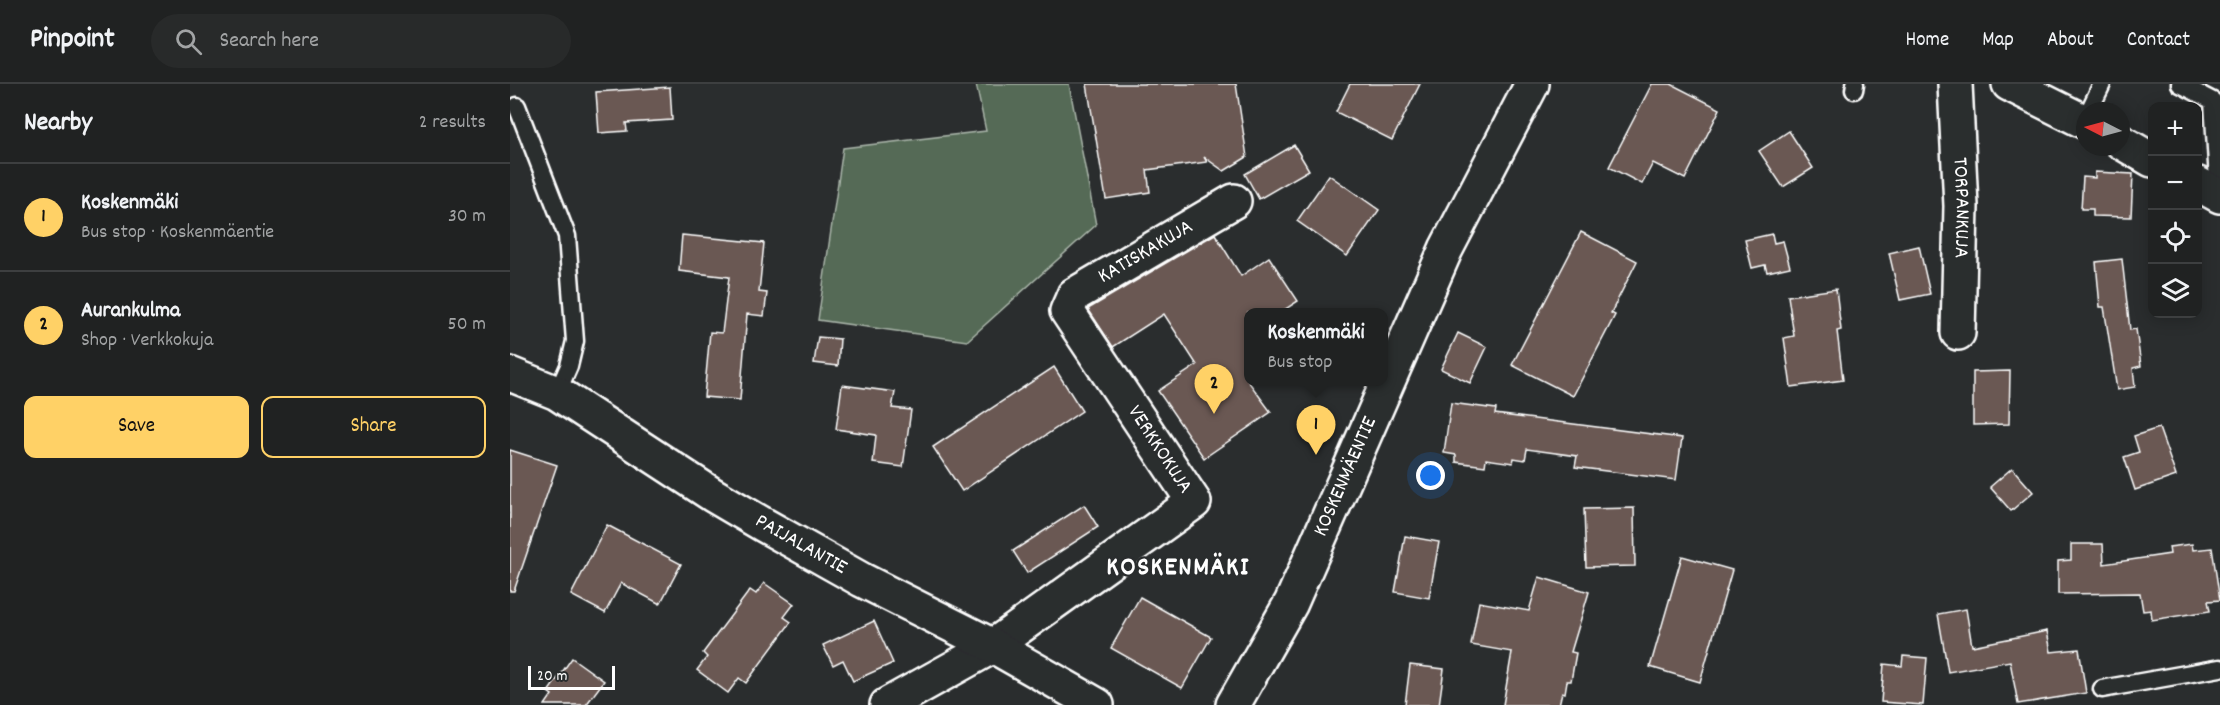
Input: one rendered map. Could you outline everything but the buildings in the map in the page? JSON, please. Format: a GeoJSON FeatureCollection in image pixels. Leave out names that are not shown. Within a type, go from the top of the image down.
{"type":"FeatureCollection","features":[{"type":"Feature","properties":{"kind":"street","name":"KOSKENMÄENTIE"},"geometry":{"type":"LineString","coordinates":[[1388,381],[1446,249],[1532,84]]}},
{"type":"Feature","properties":{"kind":"street","name":"TORPANKUJA"},"geometry":{"type":"LineString","coordinates":[[1955,84],[1961,206],[1958,333]]}},
{"type":"Feature","properties":{"kind":"street"},"geometry":{"type":"LineString","coordinates":[[2009,84],[2076,114]]}},
{"type":"Feature","properties":{"kind":"street"},"geometry":{"type":"LineString","coordinates":[[2130,147],[2148,158]]}},
{"type":"Feature","properties":{"kind":"street","name":"KATISKAKUJA"},"geometry":{"type":"LineString","coordinates":[[1067,311],[1074,295],[1234,201]]}},
{"type":"Feature","properties":{"kind":"street","name":"VERKKOKUJA"},"geometry":{"type":"LineString","coordinates":[[993,646],[1194,502],[1067,311]]}},
{"type":"Feature","properties":{"kind":"street","name":"PAIJALANTIE"},"geometry":{"type":"LineString","coordinates":[[510,375],[557,393],[764,525],[862,580],[993,646],[1097,705]]}},
{"type":"Feature","properties":{"kind":"street","name":"KOSKENMÄENTIE"},"geometry":{"type":"LineString","coordinates":[[1233,705],[1291,603],[1386,386]]}},
{"type":"Feature","properties":{"kind":"street"},"geometry":{"type":"LineString","coordinates":[[887,705],[993,646]]}},
{"type":"Feature","properties":{"kind":"lane"},"geometry":{"type":"LineString","coordinates":[[2094,102],[2102,84]]}},
{"type":"Feature","properties":{"kind":"lane"},"geometry":{"type":"LineString","coordinates":[[2180,84],[2213,101],[2214,195]]}},
{"type":"Feature","properties":{"kind":"lane"},"geometry":{"type":"LineString","coordinates":[[517,106],[567,236],[575,341],[569,366],[557,393]]}},
{"type":"Feature","properties":{"kind":"lane"},"geometry":{"type":"LineString","coordinates":[[2102,689],[2220,668]]}},
{"type":"Feature","properties":{"kind":"green space"},"geometry":{"type":"Polygon","coordinates":[[[976,84],[1069,84],[1096,225],[967,341],[818,320],[843,148],[986,131],[976,84]]]}},
{"type":"Feature","properties":{"kind":"place","name":"Aurankulma"},"geometry":{"type":"Point","coordinates":[1214,414]}},
{"type":"Feature","properties":{"kind":"place","name":"Koskenmäki"},"geometry":{"type":"Point","coordinates":[1316,455]}},
{"type":"Feature","properties":{"kind":"district","name":"KOSKENMÄKI"},"geometry":{"type":"Point","coordinates":[1178,568]}}]}
